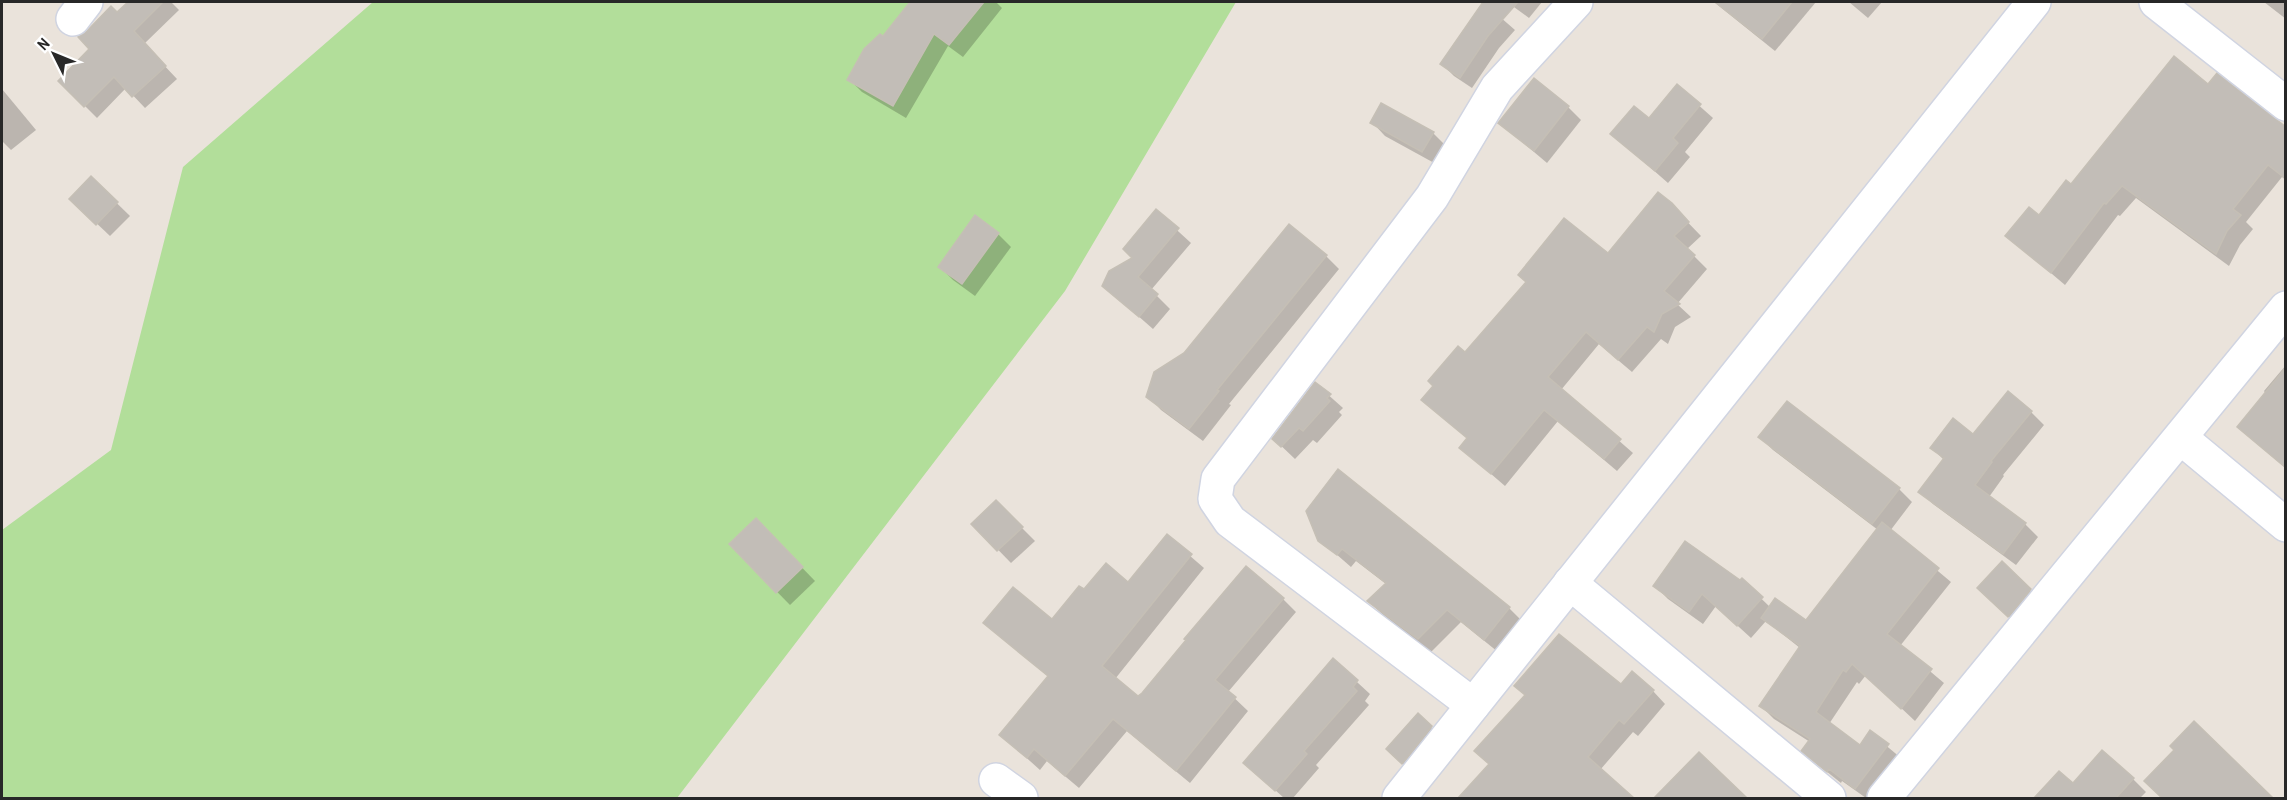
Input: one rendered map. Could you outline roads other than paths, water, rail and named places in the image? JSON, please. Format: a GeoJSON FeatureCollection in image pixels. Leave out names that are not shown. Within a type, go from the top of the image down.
{"type":"FeatureCollection","features":[{"type":"Feature","properties":{"kind":"street"},"geometry":{"type":"LineString","coordinates":[[1473,705],[1230,520],[1215,499],[1218,479],[1432,197],[1497,88],[1576,2]]}},
{"type":"Feature","properties":{"kind":"street"},"geometry":{"type":"LineString","coordinates":[[1400,798],[2034,2]]}},
{"type":"Feature","properties":{"kind":"street"},"geometry":{"type":"LineString","coordinates":[[2156,2],[2286,104]]}},
{"type":"Feature","properties":{"kind":"street"},"geometry":{"type":"LineString","coordinates":[[1884,798],[2286,308]]}},
{"type":"Feature","properties":{"kind":"street"},"geometry":{"type":"LineString","coordinates":[[2181,438],[2286,525]]}},
{"type":"Feature","properties":{"kind":"street"},"geometry":{"type":"LineString","coordinates":[[1570,583],[1829,798]]}}]}
